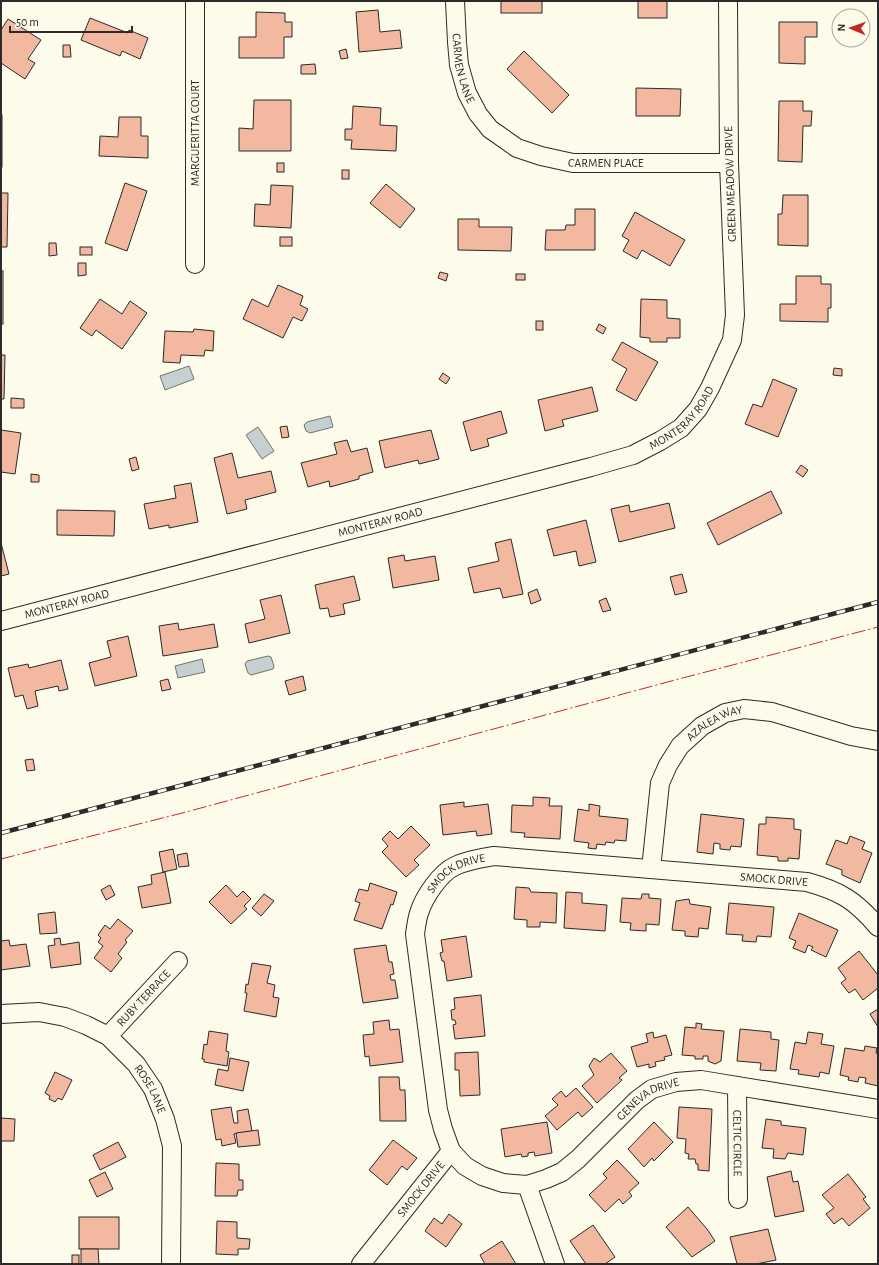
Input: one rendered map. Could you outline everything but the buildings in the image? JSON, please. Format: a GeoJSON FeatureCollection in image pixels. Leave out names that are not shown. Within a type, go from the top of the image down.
{"type":"FeatureCollection","features":[{"type":"Feature","properties":{"kind":"street","name":"MARGUERITTA COURT"},"geometry":{"type":"LineString","coordinates":[[195,1],[195,264]]}},
{"type":"Feature","properties":{"kind":"street","name":"CARMEN LANE"},"geometry":{"type":"LineString","coordinates":[[455,1],[456,42],[459,65],[467,93],[478,114],[490,129]]}},
{"type":"Feature","properties":{"kind":"street","name":"GREEN MEADOW DRIVE"},"geometry":{"type":"LineString","coordinates":[[721,365],[732,340],[735,315],[729,163],[728,1]]}},
{"type":"Feature","properties":{"kind":"street","name":"CARMEN PLACE"},"geometry":{"type":"LineString","coordinates":[[490,129],[518,148],[540,156],[573,163],[729,163]]}},
{"type":"Feature","properties":{"kind":"street","name":"MONTERAY ROAD"},"geometry":{"type":"LineString","coordinates":[[1,621],[632,455],[660,441],[681,428],[698,409],[721,365]]}},
{"type":"Feature","properties":{"kind":"street","name":"AZALEA WAY"},"geometry":{"type":"LineString","coordinates":[[651,869],[660,783],[668,765],[680,746],[702,726],[725,713],[744,709],[772,712],[851,736],[878,741]]}},
{"type":"Feature","properties":{"kind":"street","name":"SMOCK DRIVE"},"geometry":{"type":"LineString","coordinates":[[361,1264],[451,1151],[438,1110],[415,934],[419,911],[429,893],[440,877],[454,867],[473,860],[494,856],[807,882],[828,888],[852,900],[878,926]]}},
{"type":"Feature","properties":{"kind":"street","name":"RUBY TERRACE"},"geometry":{"type":"LineString","coordinates":[[108,1036],[178,961]]}},
{"type":"Feature","properties":{"kind":"street","name":"ROSE LANE"},"geometry":{"type":"LineString","coordinates":[[1,1014],[39,1012],[65,1017],[86,1025],[108,1036],[136,1064],[153,1089],[165,1118],[172,1146],[170,1264]]}},
{"type":"Feature","properties":{"kind":"street","name":"GENEVA DRIVE"},"geometry":{"type":"LineString","coordinates":[[451,1151],[465,1166],[482,1176],[502,1183],[527,1184],[546,1179],[562,1172],[578,1159],[637,1100],[652,1089],[676,1082],[701,1080],[878,1109]]}},
{"type":"Feature","properties":{"kind":"street","name":"CELTIC CIRCLE"},"geometry":{"type":"LineString","coordinates":[[737,1086],[738,1199]]}},
{"type":"Feature","properties":{"kind":"street"},"geometry":{"type":"LineString","coordinates":[[527,1184],[555,1264]]}},
{"type":"Feature","properties":{"kind":"shaded area"},"geometry":{"type":"Polygon","coordinates":[[[189,366],[194,379],[165,390],[160,376],[189,366]]]}},
{"type":"Feature","properties":{"kind":"shaded area"},"geometry":{"type":"Polygon","coordinates":[[[330,416],[333,427],[310,433],[306,431],[304,425],[307,422],[330,416]]]}},
{"type":"Feature","properties":{"kind":"shaded area"},"geometry":{"type":"Polygon","coordinates":[[[258,427],[274,451],[262,459],[246,435],[258,427]]]}},
{"type":"Feature","properties":{"kind":"shaded area"},"geometry":{"type":"Polygon","coordinates":[[[268,656],[271,657],[274,666],[273,669],[251,675],[248,673],[245,664],[247,661],[268,656]]]}},
{"type":"Feature","properties":{"kind":"shaded area"},"geometry":{"type":"Polygon","coordinates":[[[202,659],[205,672],[178,678],[175,666],[202,659]]]}},
{"type":"Feature","properties":{"kind":"railway"},"geometry":{"type":"LineString","coordinates":[[1,833],[878,602]]}},
{"type":"Feature","properties":{"kind":"power"},"geometry":{"type":"LineString","coordinates":[[1,859],[186,812],[675,680],[878,627]]}}]}
